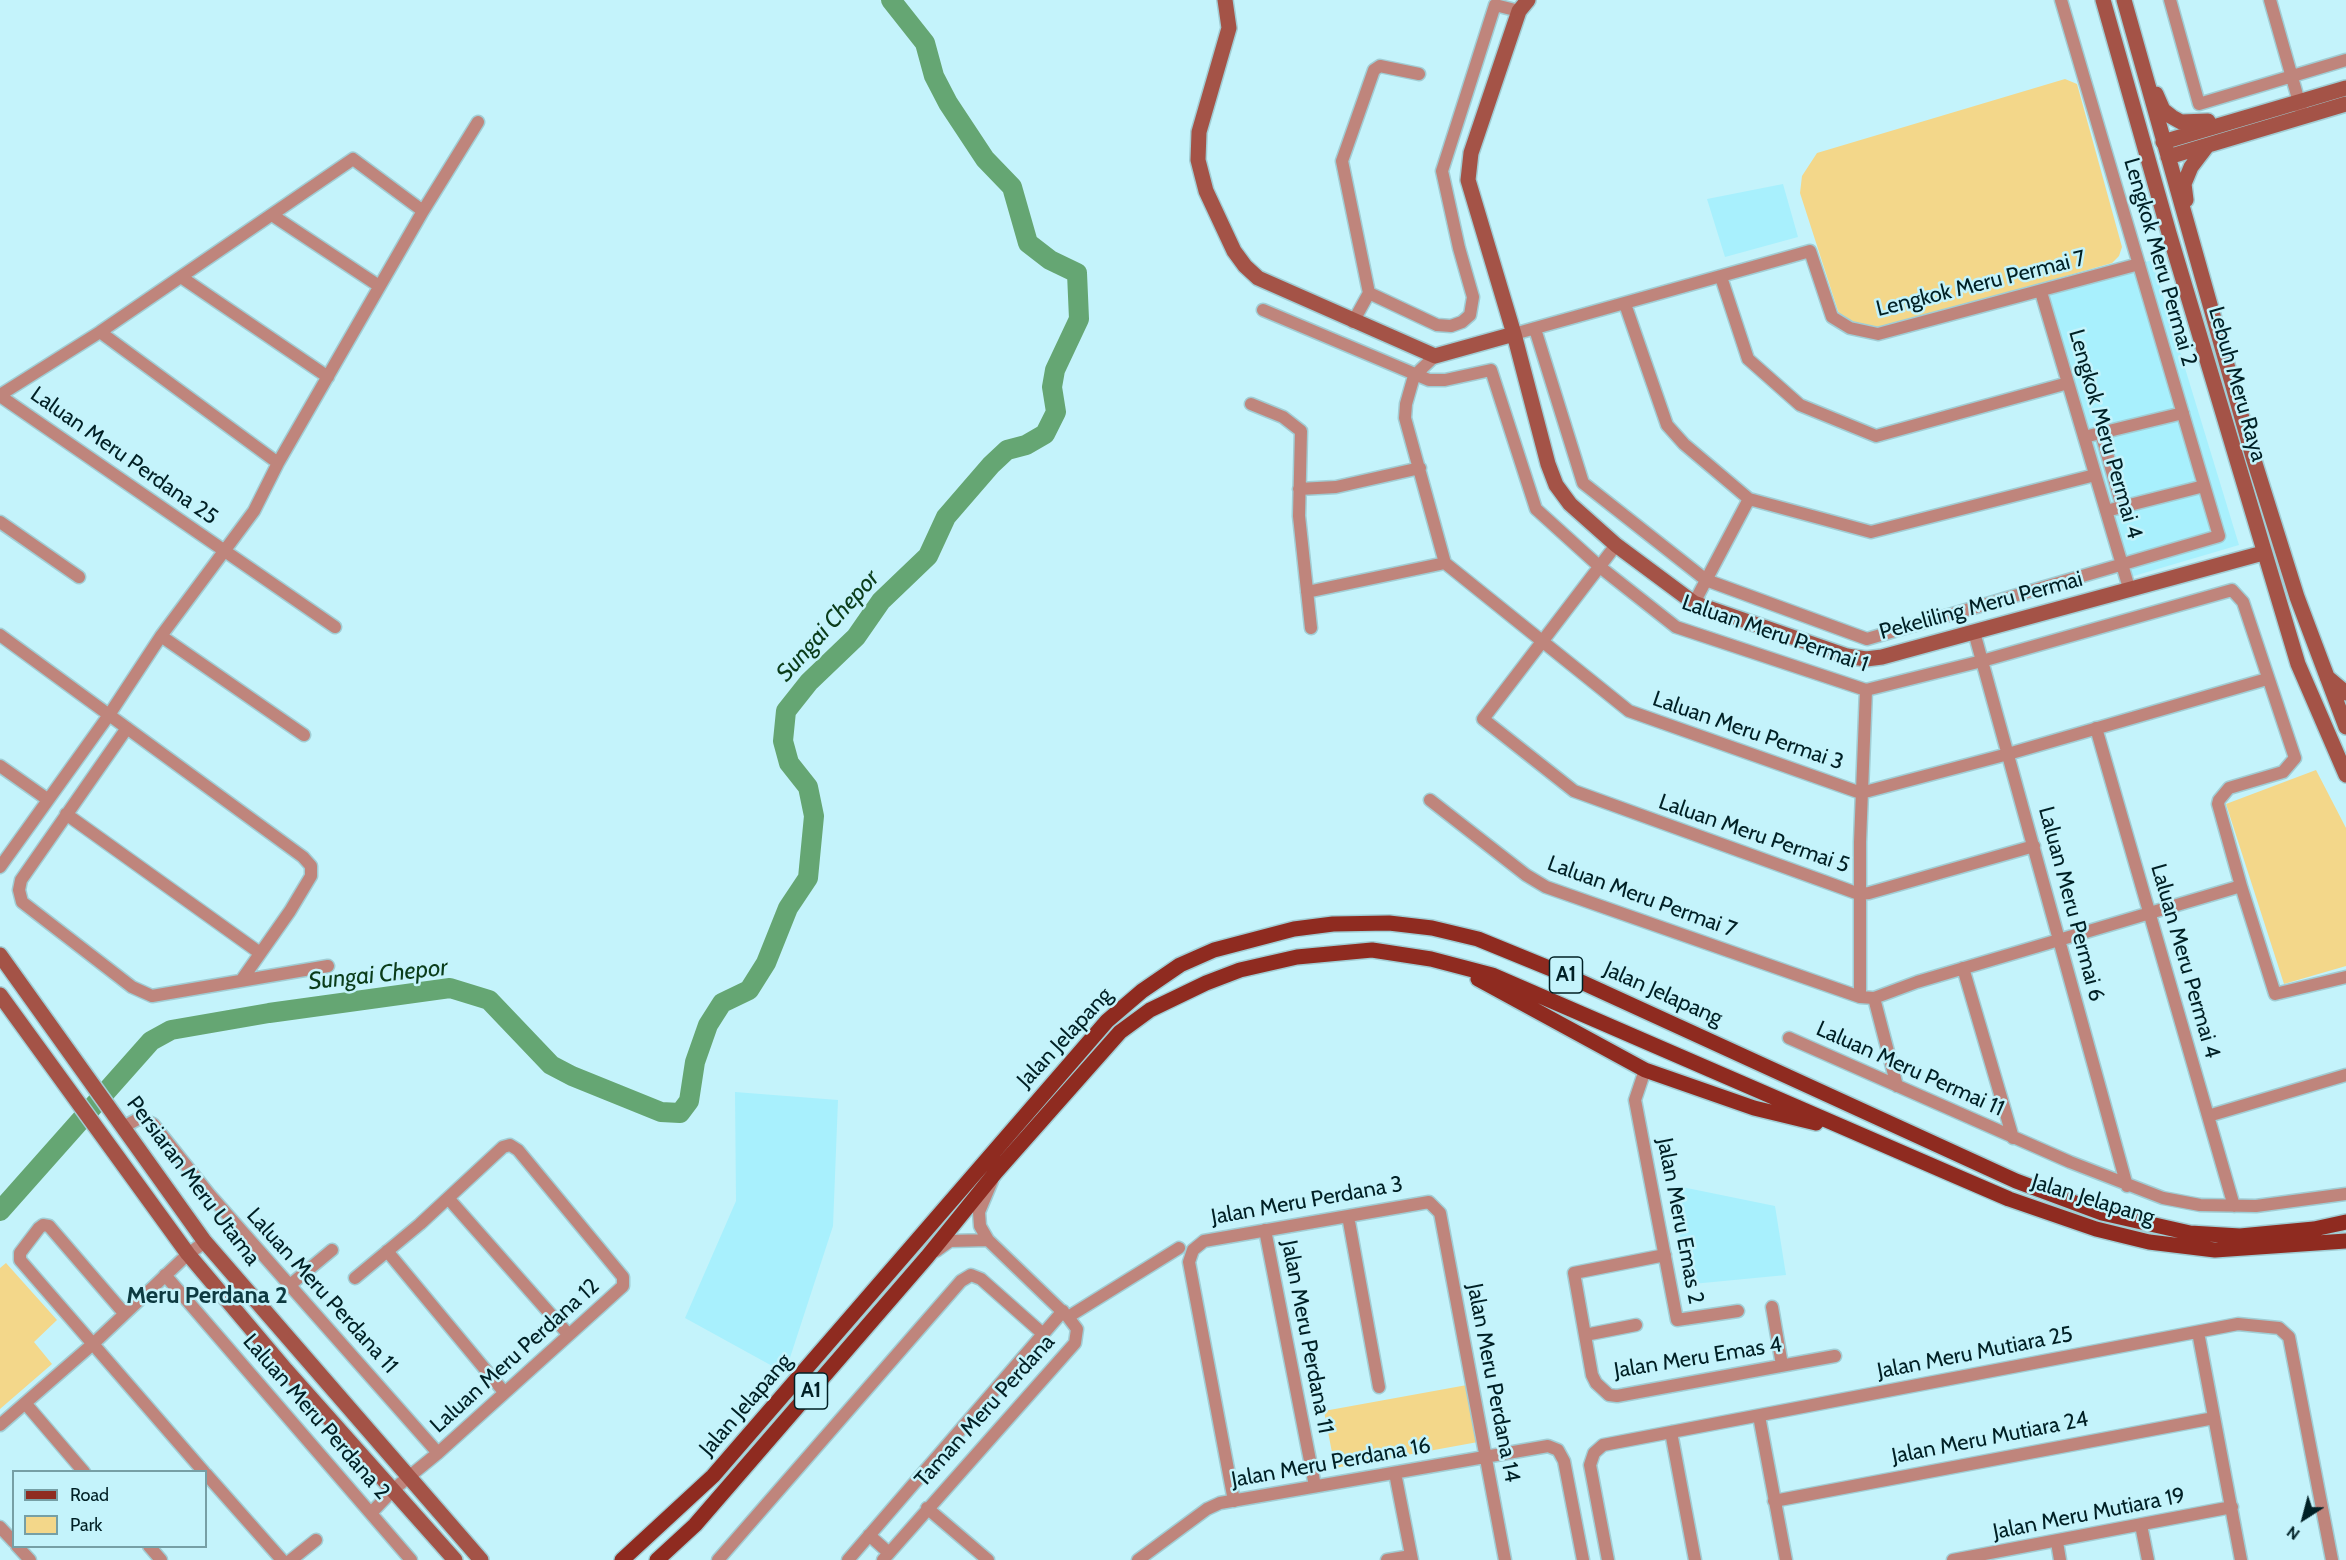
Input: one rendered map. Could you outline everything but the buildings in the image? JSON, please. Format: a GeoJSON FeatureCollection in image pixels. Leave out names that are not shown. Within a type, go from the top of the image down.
{"type":"FeatureCollection","features":[{"type":"Feature","properties":{"kind":"main road","name":"Jalan Jelapang"},"geometry":{"type":"LineString","coordinates":[[622,1560],[713,1476],[1107,1021],[1142,991],[1180,965],[1214,950],[1294,929],[1380,922],[1432,928],[1478,939],[1566,975],[2016,1180],[2068,1202],[2111,1216],[2190,1233],[2240,1236],[2313,1229],[2346,1222]]}},
{"type":"Feature","properties":{"kind":"main road","name":"Jalan Jelapang"},"geometry":{"type":"LineString","coordinates":[[657,1560],[695,1526],[927,1257],[996,1172],[1120,1032],[1150,1010],[1176,996],[1240,970],[1298,957],[1372,950],[1466,967],[1516,984],[2009,1199],[2125,1236],[2187,1248],[2215,1250],[2346,1241]]}},
{"type":"Feature","properties":{"kind":"main road"},"geometry":{"type":"LineString","coordinates":[[1431,959],[1507,994],[1645,1070],[1754,1108],[1856,1133]]}},
{"type":"Feature","properties":{"kind":"street"},"geometry":{"type":"LineString","coordinates":[[1225,0],[1229,28],[1199,132],[1198,160],[1206,191],[1234,251],[1248,270],[1258,278],[1353,322],[1435,356]]}},
{"type":"Feature","properties":{"kind":"street","name":"Lengkok Meru Permai 2"},"geometry":{"type":"LineString","coordinates":[[2061,0],[2219,536],[2122,566]]}},
{"type":"Feature","properties":{"kind":"street","name":"Lebuh Meru Raya"},"geometry":{"type":"LineString","coordinates":[[2103,0],[2263,553],[2298,664],[2346,775]]}},
{"type":"Feature","properties":{"kind":"street","name":"Lebuh Meru Raya"},"geometry":{"type":"LineString","coordinates":[[2124,0],[2163,150],[2187,216],[2253,457],[2297,597],[2344,718]]}},
{"type":"Feature","properties":{"kind":"street"},"geometry":{"type":"LineString","coordinates":[[2170,0],[2199,104],[2346,60]]}},
{"type":"Feature","properties":{"kind":"street"},"geometry":{"type":"LineString","coordinates":[[2270,0],[2303,117]]}},
{"type":"Feature","properties":{"kind":"street"},"geometry":{"type":"LineString","coordinates":[[1369,293],[1437,325],[1451,326],[1462,322],[1470,315],[1473,297],[1456,237],[1442,171],[1494,5],[1524,5]]}},
{"type":"Feature","properties":{"kind":"street","name":"Pekeliling Meru Permai"},"geometry":{"type":"LineString","coordinates":[[1524,5],[1467,168],[1468,180],[1514,333],[1548,464],[1556,485],[1570,504],[1616,545],[1694,603],[1866,659],[1882,657],[2263,553]]}},
{"type":"Feature","properties":{"kind":"street"},"geometry":{"type":"LineString","coordinates":[[2141,62],[2163,110],[2172,117],[2194,123],[2231,121]]}},
{"type":"Feature","properties":{"kind":"street"},"geometry":{"type":"LineString","coordinates":[[1353,322],[1369,293],[1342,161],[1374,70],[1380,66],[1419,74]]}},
{"type":"Feature","properties":{"kind":"street"},"geometry":{"type":"LineString","coordinates":[[2163,150],[2231,121],[2346,88]]}},
{"type":"Feature","properties":{"kind":"street"},"geometry":{"type":"LineString","coordinates":[[2132,102],[2163,150],[2158,176],[2169,233]]}},
{"type":"Feature","properties":{"kind":"street"},"geometry":{"type":"LineString","coordinates":[[2163,150],[2206,146],[2346,104]]}},
{"type":"Feature","properties":{"kind":"street"},"geometry":{"type":"LineString","coordinates":[[0,867],[109,715],[161,636],[254,511],[278,463],[379,286],[478,122]]}},
{"type":"Feature","properties":{"kind":"street"},"geometry":{"type":"LineString","coordinates":[[2187,216],[2184,184],[2191,167],[2206,146]]}},
{"type":"Feature","properties":{"kind":"street"},"geometry":{"type":"LineString","coordinates":[[0,395],[100,332],[353,159],[423,211]]}},
{"type":"Feature","properties":{"kind":"street"},"geometry":{"type":"LineString","coordinates":[[272,215],[379,286]]}},
{"type":"Feature","properties":{"kind":"street","name":"Lengkok Meru Permai 7"},"geometry":{"type":"LineString","coordinates":[[1721,277],[1810,251],[1832,317],[1842,324],[1868,333],[1878,333],[2041,292],[2139,264]]}},
{"type":"Feature","properties":{"kind":"street"},"geometry":{"type":"LineString","coordinates":[[181,277],[328,377]]}},
{"type":"Feature","properties":{"kind":"street"},"geometry":{"type":"LineString","coordinates":[[1307,592],[1445,563],[1405,418],[1406,404],[1414,376],[1435,356],[1514,333],[1721,277],[1748,359],[1800,405],[1876,436],[2068,383]]}},
{"type":"Feature","properties":{"kind":"street","name":"Lengkok Meru Permai 4"},"geometry":{"type":"LineString","coordinates":[[2041,292],[2129,588]]}},
{"type":"Feature","properties":{"kind":"street"},"geometry":{"type":"LineString","coordinates":[[1625,304],[1667,425],[1684,444],[1749,500],[1871,532],[2095,475]]}},
{"type":"Feature","properties":{"kind":"street","name":"Laluan Meru Permai 1"},"geometry":{"type":"LineString","coordinates":[[1263,310],[1414,376],[1436,381],[1491,370],[1536,509],[1600,567],[1676,627],[1866,690],[1982,661],[2228,589],[2236,592],[2243,602],[2267,679]]}},
{"type":"Feature","properties":{"kind":"street"},"geometry":{"type":"LineString","coordinates":[[1535,329],[1583,483],[1706,580],[1867,639],[2122,566]]}},
{"type":"Feature","properties":{"kind":"street"},"geometry":{"type":"LineString","coordinates":[[100,332],[278,463]]}},
{"type":"Feature","properties":{"kind":"street","name":"Laluan Meru Perdana 25"},"geometry":{"type":"LineString","coordinates":[[0,395],[335,627]]}},
{"type":"Feature","properties":{"kind":"street"},"geometry":{"type":"LineString","coordinates":[[1251,404],[1283,417],[1301,431],[1299,489],[1311,628]]}},
{"type":"Feature","properties":{"kind":"street"},"geometry":{"type":"LineString","coordinates":[[2084,437],[2182,414]]}},
{"type":"Feature","properties":{"kind":"street"},"geometry":{"type":"LineString","coordinates":[[2101,433],[2122,506]]}},
{"type":"Feature","properties":{"kind":"street"},"geometry":{"type":"LineString","coordinates":[[1299,489],[1336,487],[1420,468]]}},
{"type":"Feature","properties":{"kind":"street"},"geometry":{"type":"LineString","coordinates":[[2106,511],[2204,486]]}},
{"type":"Feature","properties":{"kind":"street"},"geometry":{"type":"LineString","coordinates":[[1694,603],[1749,500]]}},
{"type":"Feature","properties":{"kind":"street"},"geometry":{"type":"LineString","coordinates":[[0,522],[79,577]]}},
{"type":"Feature","properties":{"kind":"street"},"geometry":{"type":"LineString","coordinates":[[1542,642],[1616,545]]}},
{"type":"Feature","properties":{"kind":"street","name":"Laluan Meru Permai 3"},"geometry":{"type":"LineString","coordinates":[[1445,563],[1629,711],[1861,793],[2008,754],[2267,679]]}},
{"type":"Feature","properties":{"kind":"street","name":"Laluan Meru Permai 6"},"geometry":{"type":"LineString","coordinates":[[1974,632],[2127,1186]]}},
{"type":"Feature","properties":{"kind":"street"},"geometry":{"type":"LineString","coordinates":[[0,635],[303,856],[311,866],[311,876],[243,978]]}},
{"type":"Feature","properties":{"kind":"street"},"geometry":{"type":"LineString","coordinates":[[161,636],[303,735]]}},
{"type":"Feature","properties":{"kind":"street","name":"Laluan Meru Permai 5"},"geometry":{"type":"LineString","coordinates":[[1542,642],[1483,719],[1583,796],[1859,894],[2034,846]]}},
{"type":"Feature","properties":{"kind":"street"},"geometry":{"type":"LineString","coordinates":[[2325,674],[2346,693]]}},
{"type":"Feature","properties":{"kind":"street"},"geometry":{"type":"LineString","coordinates":[[2267,679],[2295,758],[2283,772],[2229,788],[2218,804],[2275,994],[2346,977]]}},
{"type":"Feature","properties":{"kind":"street"},"geometry":{"type":"LineString","coordinates":[[1860,996],[1859,894],[1866,690]]}},
{"type":"Feature","properties":{"kind":"street"},"geometry":{"type":"LineString","coordinates":[[127,728],[21,880],[19,890],[22,902],[132,987],[152,996],[243,978],[328,966]]}},
{"type":"Feature","properties":{"kind":"street","name":"Laluan Meru Permai 4"},"geometry":{"type":"LineString","coordinates":[[2096,728],[2234,1206]]}},
{"type":"Feature","properties":{"kind":"street"},"geometry":{"type":"LineString","coordinates":[[0,766],[46,800]]}},
{"type":"Feature","properties":{"kind":"street","name":"Laluan Meru Permai 7"},"geometry":{"type":"LineString","coordinates":[[1430,800],[1526,875],[1546,887],[1860,996],[1874,998]]}},
{"type":"Feature","properties":{"kind":"street"},"geometry":{"type":"LineString","coordinates":[[66,814],[260,953]]}},
{"type":"Feature","properties":{"kind":"street"},"geometry":{"type":"LineString","coordinates":[[1897,1086],[1874,998],[1964,968],[2241,886]]}},
{"type":"Feature","properties":{"kind":"street","name":"Persiaran Meru Utama"},"geometry":{"type":"LineString","coordinates":[[0,956],[87,1074],[205,1242],[481,1560]]}},
{"type":"Feature","properties":{"kind":"street"},"geometry":{"type":"LineString","coordinates":[[1964,968],[2013,1137]]}},
{"type":"Feature","properties":{"kind":"street","name":"Persiaran Meru Utama"},"geometry":{"type":"LineString","coordinates":[[0,996],[188,1254],[286,1370],[455,1560]]}},
{"type":"Feature","properties":{"kind":"street","name":"Laluan Meru Permai 11"},"geometry":{"type":"LineString","coordinates":[[1789,1038],[2127,1186],[2182,1203],[2234,1206],[2294,1203],[2346,1194]]}},
{"type":"Feature","properties":{"kind":"street","name":"Jalan Meru Emas 2"},"geometry":{"type":"LineString","coordinates":[[1645,1070],[1635,1100],[1677,1320],[1738,1311]]}},
{"type":"Feature","properties":{"kind":"street"},"geometry":{"type":"LineString","coordinates":[[2208,1116],[2346,1076]]}},
{"type":"Feature","properties":{"kind":"street","name":"Laluan Meru Perdana 11"},"geometry":{"type":"LineString","coordinates":[[120,1123],[140,1118],[153,1124],[209,1194],[438,1453]]}},
{"type":"Feature","properties":{"kind":"street","name":"Laluan Meru Perdana 12"},"geometry":{"type":"LineString","coordinates":[[372,1512],[394,1489],[438,1453],[623,1286],[623,1277],[518,1150],[510,1145],[503,1148],[448,1198]]}},
{"type":"Feature","properties":{"kind":"street","name":"Taman Meru Perdana"},"geometry":{"type":"LineString","coordinates":[[886,1557],[1075,1343],[1077,1329],[1066,1314],[988,1240],[980,1226],[979,1212],[996,1172]]}},
{"type":"Feature","properties":{"kind":"street"},"geometry":{"type":"LineString","coordinates":[[355,1278],[448,1198],[568,1334]]}},
{"type":"Feature","properties":{"kind":"street","name":"Jalan Meru Perdana 3"},"geometry":{"type":"LineString","coordinates":[[1234,1501],[1190,1262],[1193,1250],[1204,1241],[1424,1203],[1434,1204],[1440,1213]]}},
{"type":"Feature","properties":{"kind":"street","name":"Jalan Meru Perdana 14"},"geometry":{"type":"LineString","coordinates":[[1440,1213],[1505,1560]]}},
{"type":"Feature","properties":{"kind":"street"},"geometry":{"type":"LineString","coordinates":[[1348,1216],[1379,1387]]}},
{"type":"Feature","properties":{"kind":"street"},"geometry":{"type":"LineString","coordinates":[[124,1313],[49,1226],[43,1225],[39,1228],[20,1253],[20,1260],[203,1470]]}},
{"type":"Feature","properties":{"kind":"street","name":"Jalan Meru Perdana 11"},"geometry":{"type":"LineString","coordinates":[[1265,1230],[1315,1486]]}},
{"type":"Feature","properties":{"kind":"street"},"geometry":{"type":"LineString","coordinates":[[927,1257],[950,1241],[988,1240]]}},
{"type":"Feature","properties":{"kind":"street"},"geometry":{"type":"LineString","coordinates":[[0,1425],[94,1343],[188,1254],[205,1242]]}},
{"type":"Feature","properties":{"kind":"street"},"geometry":{"type":"LineString","coordinates":[[848,1560],[1042,1333],[1066,1314],[1179,1248]]}},
{"type":"Feature","properties":{"kind":"street"},"geometry":{"type":"LineString","coordinates":[[290,1285],[332,1250]]}},
{"type":"Feature","properties":{"kind":"street"},"geometry":{"type":"LineString","coordinates":[[387,1251],[504,1392]]}},
{"type":"Feature","properties":{"kind":"street","name":"Jalan Meru Emas 4"},"geometry":{"type":"LineString","coordinates":[[1665,1255],[1574,1273],[1596,1383],[1609,1395],[1617,1396],[1835,1356]]}},
{"type":"Feature","properties":{"kind":"street","name":"Laluan Meru Perdana 2"},"geometry":{"type":"LineString","coordinates":[[165,1275],[372,1512],[411,1560]]}},
{"type":"Feature","properties":{"kind":"street"},"geometry":{"type":"LineString","coordinates":[[718,1560],[961,1281],[971,1275],[981,1279],[1042,1333]]}},
{"type":"Feature","properties":{"kind":"street"},"geometry":{"type":"LineString","coordinates":[[1772,1307],[1782,1365]]}},
{"type":"Feature","properties":{"kind":"street","name":"Jalan Meru Mutiara 25"},"geometry":{"type":"LineString","coordinates":[[1608,1560],[1590,1465],[1594,1453],[1603,1445],[2238,1324],[2272,1326],[2285,1331],[2289,1336],[2332,1560]]}},
{"type":"Feature","properties":{"kind":"street"},"geometry":{"type":"LineString","coordinates":[[1585,1335],[1636,1325]]}},
{"type":"Feature","properties":{"kind":"street"},"geometry":{"type":"LineString","coordinates":[[2198,1332],[2241,1560]]}},
{"type":"Feature","properties":{"kind":"street"},"geometry":{"type":"LineString","coordinates":[[25,1403],[82,1470]]}},
{"type":"Feature","properties":{"kind":"street"},"geometry":{"type":"LineString","coordinates":[[1759,1416],[1786,1560]]}},
{"type":"Feature","properties":{"kind":"street","name":"Jalan Meru Mutiara 24"},"geometry":{"type":"LineString","coordinates":[[1774,1501],[2214,1418]]}},
{"type":"Feature","properties":{"kind":"street"},"geometry":{"type":"LineString","coordinates":[[1671,1432],[1695,1560]]}},
{"type":"Feature","properties":{"kind":"street","name":"Jalan Meru Perdana 16"},"geometry":{"type":"LineString","coordinates":[[1138,1560],[1207,1509],[1234,1501],[1548,1446],[1558,1450],[1564,1461],[1583,1560]]}},
{"type":"Feature","properties":{"kind":"street"},"geometry":{"type":"LineString","coordinates":[[1387,1560],[1411,1558],[1395,1473]]}},
{"type":"Feature","properties":{"kind":"street"},"geometry":{"type":"LineString","coordinates":[[207,1474],[282,1560]]}},
{"type":"Feature","properties":{"kind":"street"},"geometry":{"type":"LineString","coordinates":[[927,1508],[988,1560]]}},
{"type":"Feature","properties":{"kind":"street","name":"Jalan Meru Mutiara 19"},"geometry":{"type":"LineString","coordinates":[[1953,1560],[2232,1508]]}},
{"type":"Feature","properties":{"kind":"street"},"geometry":{"type":"LineString","coordinates":[[2141,1525],[2148,1560]]}},
{"type":"Feature","properties":{"kind":"street"},"geometry":{"type":"LineString","coordinates":[[0,1527],[12,1540]]}},
{"type":"Feature","properties":{"kind":"street"},"geometry":{"type":"LineString","coordinates":[[869,1535],[886,1557]]}},
{"type":"Feature","properties":{"kind":"street"},"geometry":{"type":"LineString","coordinates":[[291,1560],[316,1540]]}},
{"type":"Feature","properties":{"kind":"street"},"geometry":{"type":"LineString","coordinates":[[2057,1542],[2060,1560]]}},
{"type":"Feature","properties":{"kind":"street"},"geometry":{"type":"LineString","coordinates":[[19,1548],[30,1560]]}},
{"type":"Feature","properties":{"kind":"street"},"geometry":{"type":"LineString","coordinates":[[151,1548],[161,1560]]}},
{"type":"Feature","properties":{"kind":"shaded area"},"geometry":{"type":"Polygon","coordinates":[[[1783,184],[1798,237],[1725,257],[1707,199],[1783,184]]]}},
{"type":"Feature","properties":{"kind":"shaded area"},"geometry":{"type":"Polygon","coordinates":[[[2152,260],[2239,545],[2127,578],[2040,293],[2152,260]]]}},
{"type":"Feature","properties":{"kind":"shaded area"},"geometry":{"type":"Polygon","coordinates":[[[735,1092],[838,1100],[833,1226],[785,1373],[685,1318],[736,1201],[735,1092]]]}},
{"type":"Feature","properties":{"kind":"shaded area"},"geometry":{"type":"Polygon","coordinates":[[[1677,1186],[1775,1206],[1786,1275],[1682,1285],[1677,1186]]]}},
{"type":"Feature","properties":{"kind":"green space"},"geometry":{"type":"Polygon","coordinates":[[[2065,79],[2077,84],[2122,247],[2119,256],[2112,263],[1883,328],[1867,328],[1840,317],[1800,193],[1802,176],[1817,153],[2065,79]]]}},
{"type":"Feature","properties":{"kind":"green space"},"geometry":{"type":"Polygon","coordinates":[[[2316,770],[2346,828],[2346,966],[2284,984],[2226,804],[2316,770]]]}},
{"type":"Feature","properties":{"kind":"green space"},"geometry":{"type":"Polygon","coordinates":[[[6,1263],[57,1320],[34,1342],[52,1364],[0,1409],[0,1268],[6,1263]]]}},
{"type":"Feature","properties":{"kind":"green space"},"geometry":{"type":"Polygon","coordinates":[[[1467,1385],[1478,1442],[1335,1468],[1324,1411],[1467,1385]]]}},
{"type":"Feature","properties":{"kind":"waterway","name":"Sungai Chepor"},"geometry":{"type":"LineString","coordinates":[[0,1211],[151,1041],[171,1030],[269,1013],[450,988],[489,1000],[551,1065],[572,1076],[661,1112],[680,1113],[689,1101],[695,1062],[708,1025],[722,1003],[749,990],[766,963],[788,908],[808,878],[814,816],[808,787],[789,763],[783,741],[786,711],[809,682],[856,637],[881,601],[928,556],[946,517],[991,465],[1007,450],[1026,445],[1045,434],[1056,412],[1052,387],[1055,370],[1079,319],[1077,273],[1050,260],[1028,243],[1012,187],[985,159],[948,103],[934,76],[925,43],[891,0]]}},
{"type":"Feature","properties":{"kind":"district","name":"Meru Perdana 2"},"geometry":{"type":"Point","coordinates":[207,1296]}}]}
